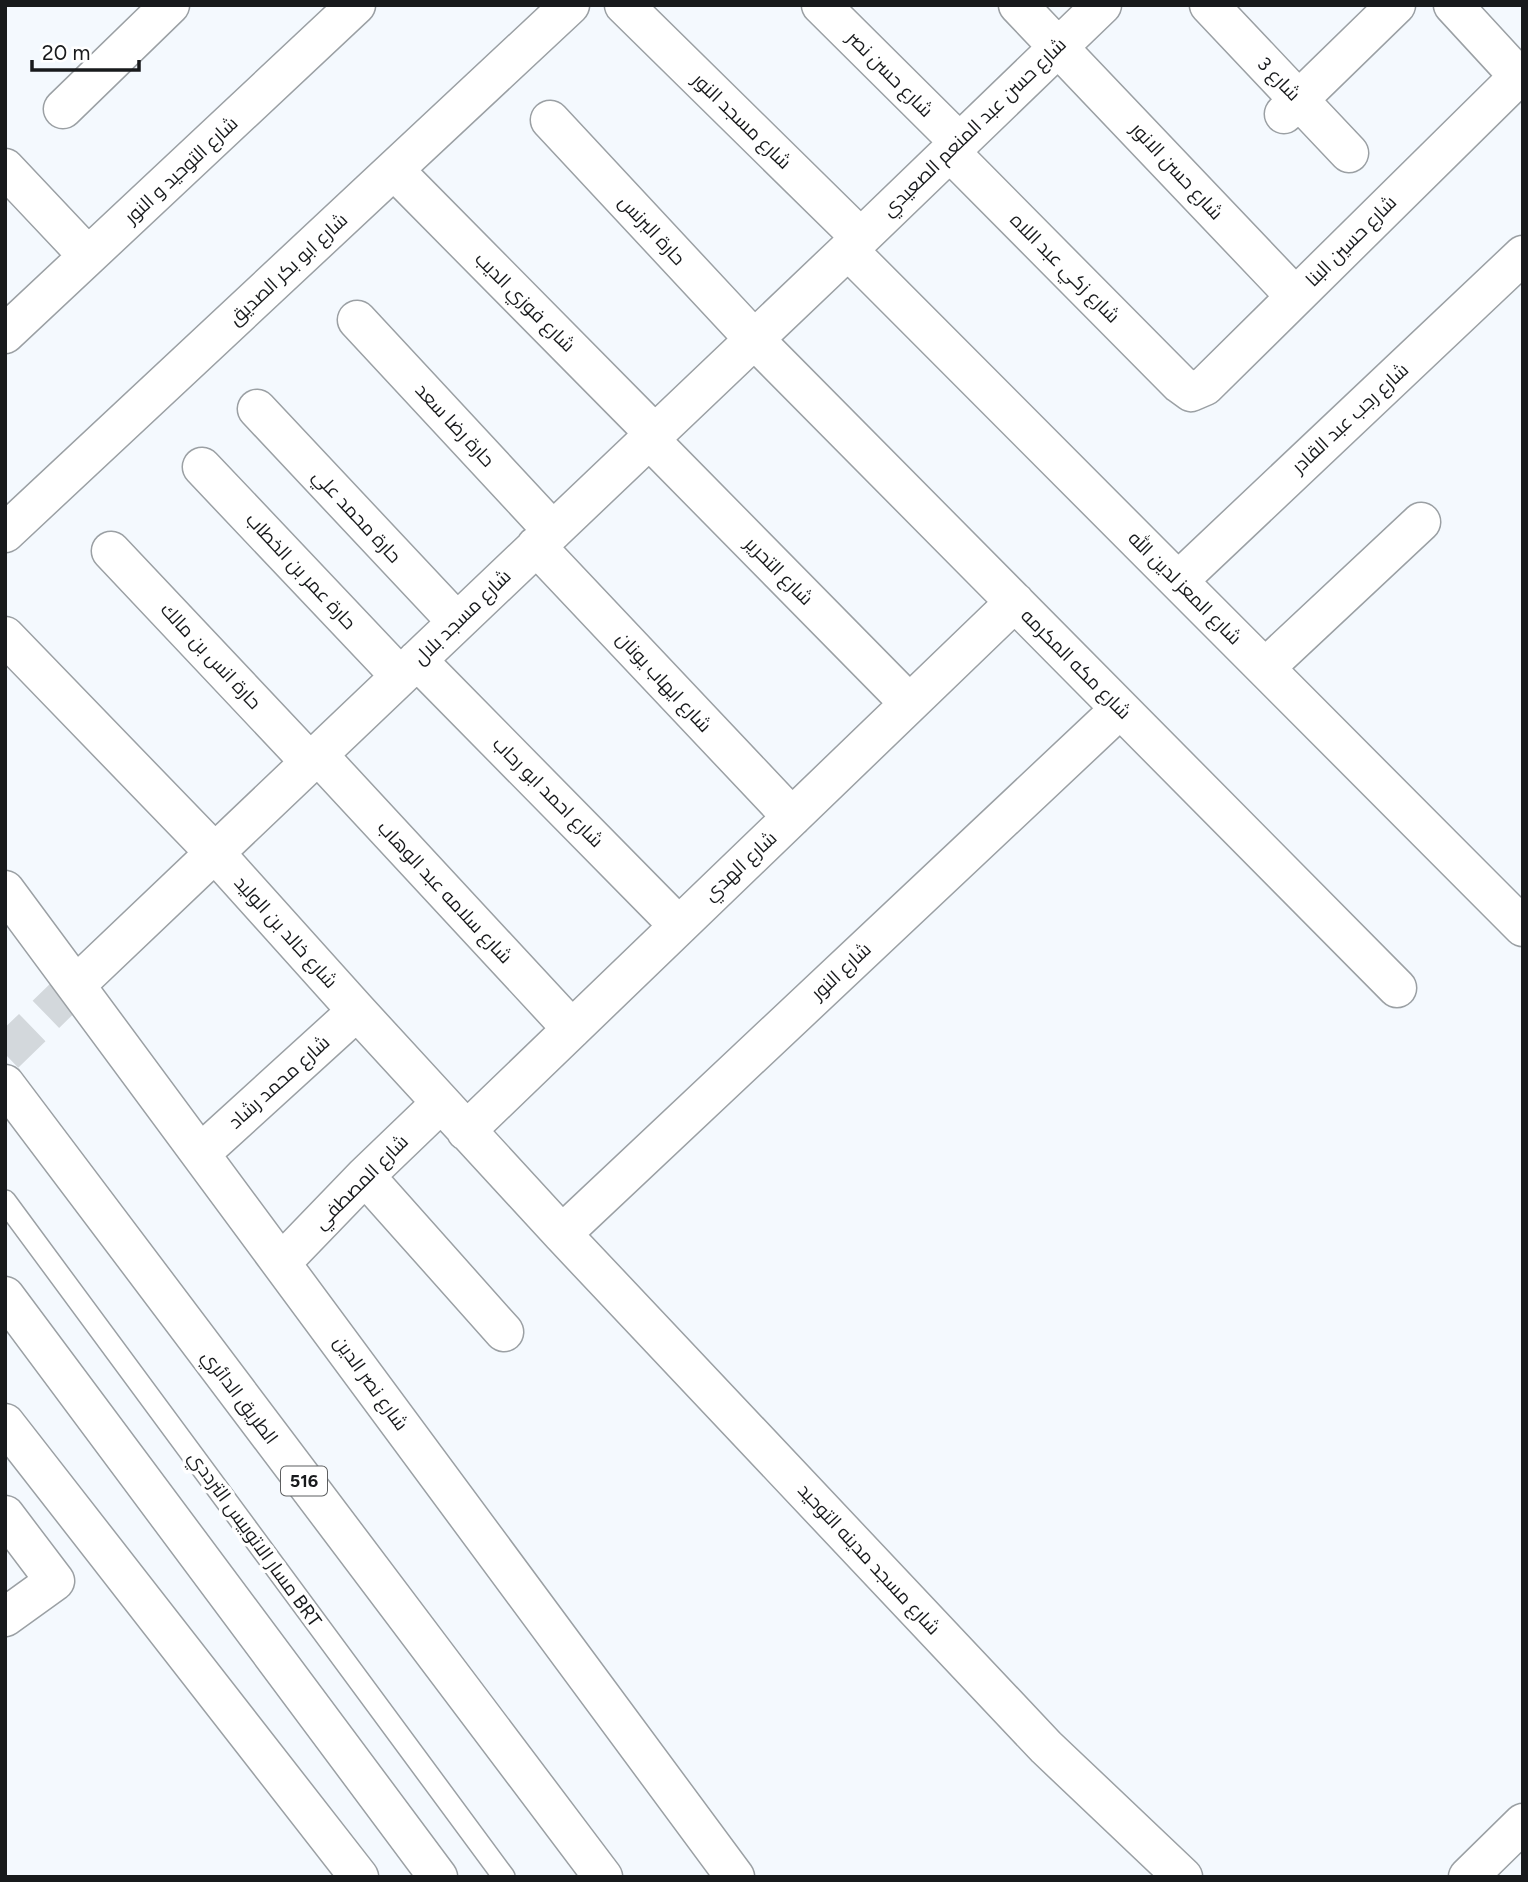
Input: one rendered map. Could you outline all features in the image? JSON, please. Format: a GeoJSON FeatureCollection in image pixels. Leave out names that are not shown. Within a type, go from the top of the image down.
{"type":"FeatureCollection","features":[{"type":"Feature","properties":{"kind":"main road"},"geometry":{"type":"LineString","coordinates":[[63,109],[170,5]]}},
{"type":"Feature","properties":{"kind":"main road","name":"شارع التوحيد و النور"},"geometry":{"type":"LineString","coordinates":[[5,334],[356,5]]}},
{"type":"Feature","properties":{"kind":"main road","name":"شارع ابو بكر الصديق"},"geometry":{"type":"LineString","coordinates":[[5,533],[570,5]]}},
{"type":"Feature","properties":{"kind":"main road","name":"شارع مسجد النور"},"geometry":{"type":"LineString","coordinates":[[624,5],[854,244]]}},
{"type":"Feature","properties":{"kind":"main road","name":"شارع حسن نصر"},"geometry":{"type":"LineString","coordinates":[[821,5],[955,147]]}},
{"type":"Feature","properties":{"kind":"main road","name":"شارع حسن الانور"},"geometry":{"type":"LineString","coordinates":[[1018,5],[1295,296]]}},
{"type":"Feature","properties":{"kind":"main road","name":"شارع حسن عبد المنعم الصعيدي"},"geometry":{"type":"LineString","coordinates":[[854,244],[1102,5]]}},
{"type":"Feature","properties":{"kind":"main road","name":"شارع 3"},"geometry":{"type":"LineString","coordinates":[[1209,5],[1291,106],[1349,153]]}},
{"type":"Feature","properties":{"kind":"main road"},"geometry":{"type":"LineString","coordinates":[[1291,106],[1396,5]]}},
{"type":"Feature","properties":{"kind":"main road"},"geometry":{"type":"LineString","coordinates":[[1453,5],[1517,67]]}},
{"type":"Feature","properties":{"kind":"main road","name":"شارع حسين البنا"},"geometry":{"type":"LineString","coordinates":[[1180,384],[1191,392],[1205,386],[1517,67]]}},
{"type":"Feature","properties":{"kind":"main road","name":"حارة البرنس"},"geometry":{"type":"LineString","coordinates":[[550,120],[754,339]]}},
{"type":"Feature","properties":{"kind":"main road","name":"شارع زكي عبد اللاه"},"geometry":{"type":"LineString","coordinates":[[955,147],[1180,384]]}},
{"type":"Feature","properties":{"kind":"main road"},"geometry":{"type":"LineString","coordinates":[[5,168],[88,256]]}},
{"type":"Feature","properties":{"kind":"main road","name":"شارع فوزي الديب"},"geometry":{"type":"LineString","coordinates":[[394,170],[652,436]]}},
{"type":"Feature","properties":{"kind":"main road","name":"شارع مسجد بلال"},"geometry":{"type":"LineString","coordinates":[[76,985],[854,244]]}},
{"type":"Feature","properties":{"kind":"main road","name":"شارع المعز لدين الله"},"geometry":{"type":"LineString","coordinates":[[854,244],[1178,581],[1523,927]]}},
{"type":"Feature","properties":{"kind":"main road","name":"شارع رجب عبد القادر"},"geometry":{"type":"LineString","coordinates":[[1178,581],[1523,255]]}},
{"type":"Feature","properties":{"kind":"main road","name":"حارة رضا سعد"},"geometry":{"type":"LineString","coordinates":[[357,320],[545,538]]}},
{"type":"Feature","properties":{"kind":"main road","name":"شارع مكه المكرمه"},"geometry":{"type":"LineString","coordinates":[[754,339],[1397,988]]}},
{"type":"Feature","properties":{"kind":"main road","name":"حارة محمد علي"},"geometry":{"type":"LineString","coordinates":[[257,409],[457,622]]}},
{"type":"Feature","properties":{"kind":"main road","name":"شارع التحرير"},"geometry":{"type":"LineString","coordinates":[[652,436],[909,703]]}},
{"type":"Feature","properties":{"kind":"main road","name":"حارة عمر بن الخطاب"},"geometry":{"type":"LineString","coordinates":[[202,467],[408,668]]}},
{"type":"Feature","properties":{"kind":"main road"},"geometry":{"type":"LineString","coordinates":[[1265,668],[1421,522]]}},
{"type":"Feature","properties":{"kind":"main road","name":"شارع ايهاب يونان"},"geometry":{"type":"LineString","coordinates":[[545,538],[792,817]]}},
{"type":"Feature","properties":{"kind":"main road","name":"حارة انس بن مالك"},"geometry":{"type":"LineString","coordinates":[[111,551],[314,758]]}},
{"type":"Feature","properties":{"kind":"main road","name":"شارع الهدي"},"geometry":{"type":"LineString","coordinates":[[454,1117],[572,1029],[1015,602]]}},
{"type":"Feature","properties":{"kind":"main road","name":"شارع خالد بن الوليد"},"geometry":{"type":"LineString","coordinates":[[5,636],[215,853],[356,1011],[562,1234]]}},
{"type":"Feature","properties":{"kind":"main road","name":"شارع احمد ابو رحاب"},"geometry":{"type":"LineString","coordinates":[[408,668],[678,925]]}},
{"type":"Feature","properties":{"kind":"main road","name":"شارع النور"},"geometry":{"type":"LineString","coordinates":[[562,1234],[1120,709]]}},
{"type":"Feature","properties":{"kind":"main road","name":"شارع سلامه عبد الوهاب"},"geometry":{"type":"LineString","coordinates":[[314,758],[572,1029]]}},
{"type":"Feature","properties":{"kind":"main road","name":"شارع نصر الدين"},"geometry":{"type":"LineString","coordinates":[[5,890],[735,1877]]}},
{"type":"Feature","properties":{"kind":"main road","name":"شارع محمد رشاد"},"geometry":{"type":"LineString","coordinates":[[201,1153],[356,1011]]}},
{"type":"Feature","properties":{"kind":"main road","name":"الطريق الدائري"},"geometry":{"type":"LineString","coordinates":[[5,1084],[603,1877]]}},
{"type":"Feature","properties":{"kind":"main road","name":"شارع المصطفي"},"geometry":{"type":"LineString","coordinates":[[282,1262],[365,1176],[454,1117]]}},
{"type":"Feature","properties":{"kind":"main road"},"geometry":{"type":"LineString","coordinates":[[365,1176],[504,1332]]}},
{"type":"Feature","properties":{"kind":"main road","name":"شارع مسجد مدينه التوحيد"},"geometry":{"type":"LineString","coordinates":[[562,1234],[1046,1747],[1183,1877]]}},
{"type":"Feature","properties":{"kind":"main road"},"geometry":{"type":"LineString","coordinates":[[5,1296],[438,1877]]}},
{"type":"Feature","properties":{"kind":"main road"},"geometry":{"type":"LineString","coordinates":[[5,1423],[359,1877]]}},
{"type":"Feature","properties":{"kind":"main road"},"geometry":{"type":"LineString","coordinates":[[5,1515],[55,1581],[5,1617]]}},
{"type":"Feature","properties":{"kind":"main road"},"geometry":{"type":"LineString","coordinates":[[1468,1877],[1523,1823]]}},
{"type":"Feature","properties":{"kind":"lane","name":"مسار الاتوبيس الترددي BRT"},"geometry":{"type":"LineString","coordinates":[[5,1201],[504,1877]]}},
{"type":"Feature","properties":{"kind":"tunnel"},"geometry":{"type":"LineString","coordinates":[[5,1054],[76,985]]}}]}
